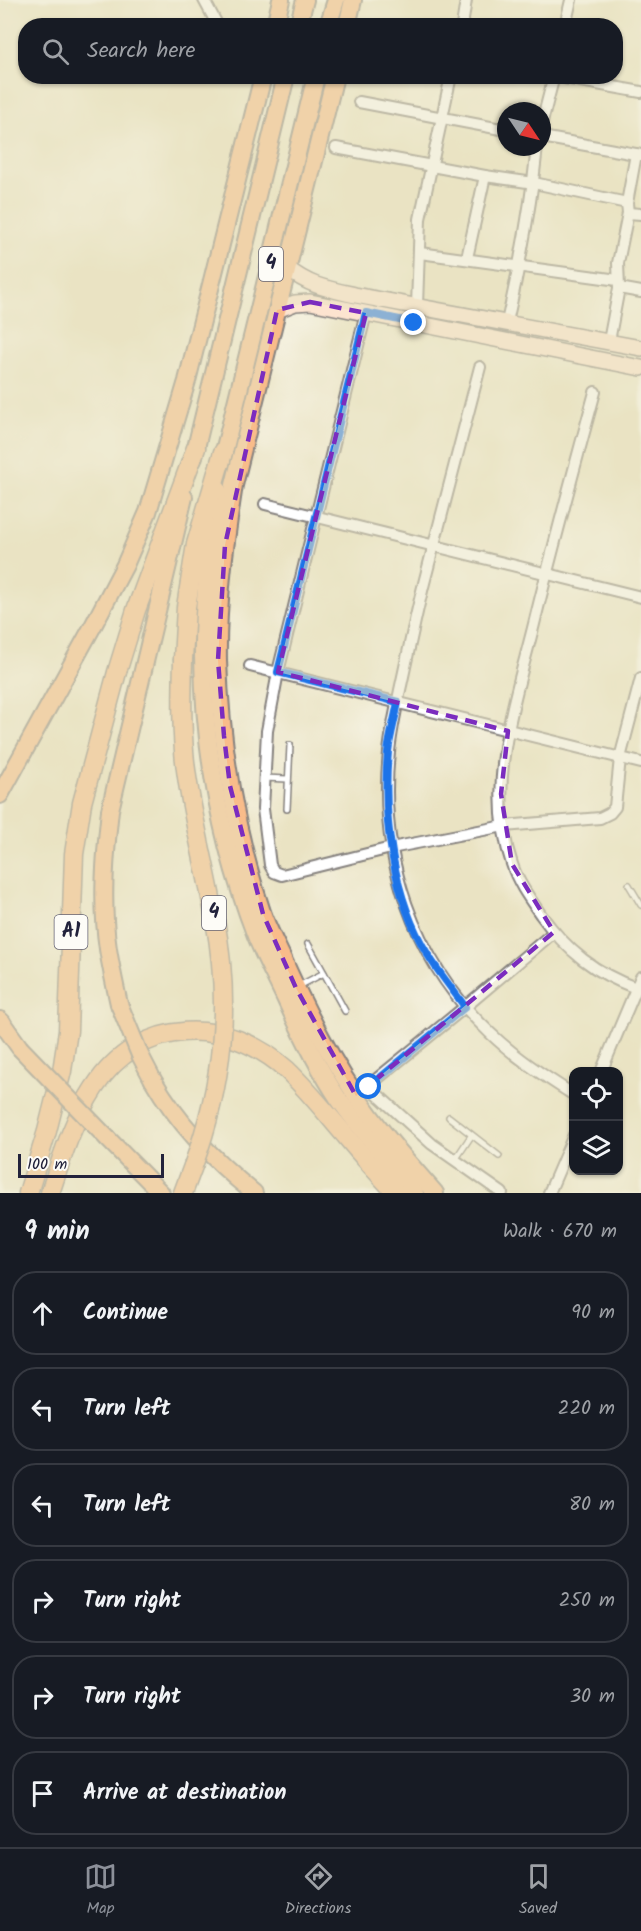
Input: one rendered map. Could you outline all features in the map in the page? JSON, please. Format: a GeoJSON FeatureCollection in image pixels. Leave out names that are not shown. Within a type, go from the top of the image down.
{"type":"FeatureCollection","features":[{"type":"Feature","properties":{"kind":"highway"},"geometry":{"type":"LineString","coordinates":[[277,18],[282,0]]}},
{"type":"Feature","properties":{"kind":"highway"},"geometry":{"type":"LineString","coordinates":[[300,18],[305,0]]}},
{"type":"Feature","properties":{"kind":"highway"},"geometry":{"type":"LineString","coordinates":[[330,18],[336,0]]}},
{"type":"Feature","properties":{"kind":"highway"},"geometry":{"type":"LineString","coordinates":[[349,18],[353,0]]}},
{"type":"Feature","properties":{"kind":"highway"},"geometry":{"type":"LineString","coordinates":[[0,795],[99,615],[125,565],[148,512],[187,381],[259,84]]}},
{"type":"Feature","properties":{"kind":"highway","name":"4"},"geometry":{"type":"LineString","coordinates":[[117,672],[136,610],[196,448],[284,84]]}},
{"type":"Feature","properties":{"kind":"highway","name":"4"},"geometry":{"type":"LineString","coordinates":[[183,1193],[211,1110],[224,1025],[223,983],[216,923],[186,776],[182,711],[186,607],[196,544],[223,452],[314,84]]}},
{"type":"Feature","properties":{"kind":"highway"},"geometry":{"type":"LineString","coordinates":[[333,84],[234,485],[225,545],[218,660],[224,736],[230,786],[246,858],[263,914],[296,988],[324,1041],[362,1091],[398,1150],[435,1193]]}},
{"type":"Feature","properties":{"kind":"highway"},"geometry":{"type":"LineString","coordinates":[[196,448],[110,810],[104,862],[104,908],[108,949],[119,1004],[153,1080],[189,1132],[222,1168],[254,1193]]}},
{"type":"Feature","properties":{"kind":"highway"},"geometry":{"type":"LineString","coordinates":[[223,452],[210,555],[203,655],[213,772],[226,838],[239,887],[257,938],[310,1051],[339,1098],[415,1193]]}},
{"type":"Feature","properties":{"kind":"highway","name":"A1"},"geometry":{"type":"LineString","coordinates":[[28,1193],[62,1071],[71,978],[74,854],[82,803],[117,672]]}},
{"type":"Feature","properties":{"kind":"highway"},"geometry":{"type":"LineString","coordinates":[[1,1022],[20,1048],[161,1193]]}},
{"type":"Feature","properties":{"kind":"highway"},"geometry":{"type":"LineString","coordinates":[[51,1193],[81,1110],[94,1086],[108,1070],[122,1056],[156,1037],[183,1032],[207,1032],[234,1037],[254,1046],[286,1070],[396,1193]]}},
{"type":"Feature","properties":{"kind":"main road"},"geometry":{"type":"LineString","coordinates":[[287,268],[301,279],[317,286],[641,348]]}},
{"type":"Feature","properties":{"kind":"main road"},"geometry":{"type":"LineString","coordinates":[[277,310],[295,303],[310,302],[641,368]]}},
{"type":"Feature","properties":{"kind":"street"},"geometry":{"type":"LineString","coordinates":[[204,0],[214,18]]}},
{"type":"Feature","properties":{"kind":"street"},"geometry":{"type":"LineString","coordinates":[[463,18],[466,0]]}},
{"type":"Feature","properties":{"kind":"street"},"geometry":{"type":"LineString","coordinates":[[567,18],[571,0]]}},
{"type":"Feature","properties":{"kind":"street"},"geometry":{"type":"LineString","coordinates":[[417,306],[420,219],[449,84]]}},
{"type":"Feature","properties":{"kind":"street"},"geometry":{"type":"LineString","coordinates":[[547,102],[551,84]]}},
{"type":"Feature","properties":{"kind":"street"},"geometry":{"type":"LineString","coordinates":[[594,84],[641,92]]}},
{"type":"Feature","properties":{"kind":"street"},"geometry":{"type":"LineString","coordinates":[[359,102],[497,128]]}},
{"type":"Feature","properties":{"kind":"street"},"geometry":{"type":"LineString","coordinates":[[551,139],[638,154],[618,263],[619,284],[609,341]]}},
{"type":"Feature","properties":{"kind":"street"},"geometry":{"type":"LineString","coordinates":[[336,148],[534,183],[627,208],[641,214]]}},
{"type":"Feature","properties":{"kind":"street"},"geometry":{"type":"LineString","coordinates":[[507,322],[520,265],[536,156]]}},
{"type":"Feature","properties":{"kind":"street"},"geometry":{"type":"LineString","coordinates":[[466,258],[485,176]]}},
{"type":"Feature","properties":{"kind":"street"},"geometry":{"type":"LineString","coordinates":[[420,253],[520,265],[619,284],[641,292]]}},
{"type":"Feature","properties":{"kind":"street"},"geometry":{"type":"LineString","coordinates":[[366,313],[278,672],[267,731],[263,809],[270,865],[274,872],[282,875],[391,848],[504,826],[600,818],[610,813],[615,807],[620,758],[641,678]]}},
{"type":"Feature","properties":{"kind":"street"},"geometry":{"type":"LineString","coordinates":[[480,368],[414,621],[388,752],[387,801],[391,848],[403,897],[414,928],[428,955],[465,1007],[490,1033],[526,1064],[569,1092]]}},
{"type":"Feature","properties":{"kind":"street"},"geometry":{"type":"LineString","coordinates":[[595,392],[546,573],[508,731],[501,794],[504,826],[512,864],[521,885],[554,932],[592,967],[610,978],[636,988]]}},
{"type":"Feature","properties":{"kind":"street"},"geometry":{"type":"LineString","coordinates":[[265,504],[641,597]]}},
{"type":"Feature","properties":{"kind":"street"},"geometry":{"type":"LineString","coordinates":[[250,666],[641,763]]}},
{"type":"Feature","properties":{"kind":"street"},"geometry":{"type":"LineString","coordinates":[[502,1193],[454,1162],[362,1091],[554,932]]}},
{"type":"Feature","properties":{"kind":"street"},"geometry":{"type":"LineString","coordinates":[[603,1067],[641,977]]}},
{"type":"Feature","properties":{"kind":"street"},"geometry":{"type":"LineString","coordinates":[[549,1193],[569,1145]]}},
{"type":"Feature","properties":{"kind":"lane"},"geometry":{"type":"LineString","coordinates":[[288,809],[290,745]]}},
{"type":"Feature","properties":{"kind":"lane"},"geometry":{"type":"LineString","coordinates":[[264,778],[288,779]]}},
{"type":"Feature","properties":{"kind":"lane"},"geometry":{"type":"LineString","coordinates":[[629,885],[641,905]]}},
{"type":"Feature","properties":{"kind":"lane"},"geometry":{"type":"LineString","coordinates":[[308,944],[345,1011]]}},
{"type":"Feature","properties":{"kind":"lane"},"geometry":{"type":"LineString","coordinates":[[296,988],[324,973]]}},
{"type":"Feature","properties":{"kind":"lane"},"geometry":{"type":"LineString","coordinates":[[449,1117],[499,1156]]}},
{"type":"Feature","properties":{"kind":"lane"},"geometry":{"type":"LineString","coordinates":[[454,1162],[471,1136]]}},
{"type":"Feature","properties":{"kind":"highlighted area"},"geometry":{"type":"Polygon","coordinates":[[[310,302],[366,313],[278,672],[508,731],[501,794],[512,864],[554,932],[356,1096],[296,988],[263,914],[230,786],[224,736],[218,660],[225,545],[277,310],[310,302]]]}},
{"type":"Feature","properties":{"kind":"route"},"geometry":{"type":"LineString","coordinates":[[369,1087],[465,1007],[428,955],[414,928],[403,897],[391,848],[387,801],[388,752],[398,702],[278,672],[366,313],[414,323]]}}]}
